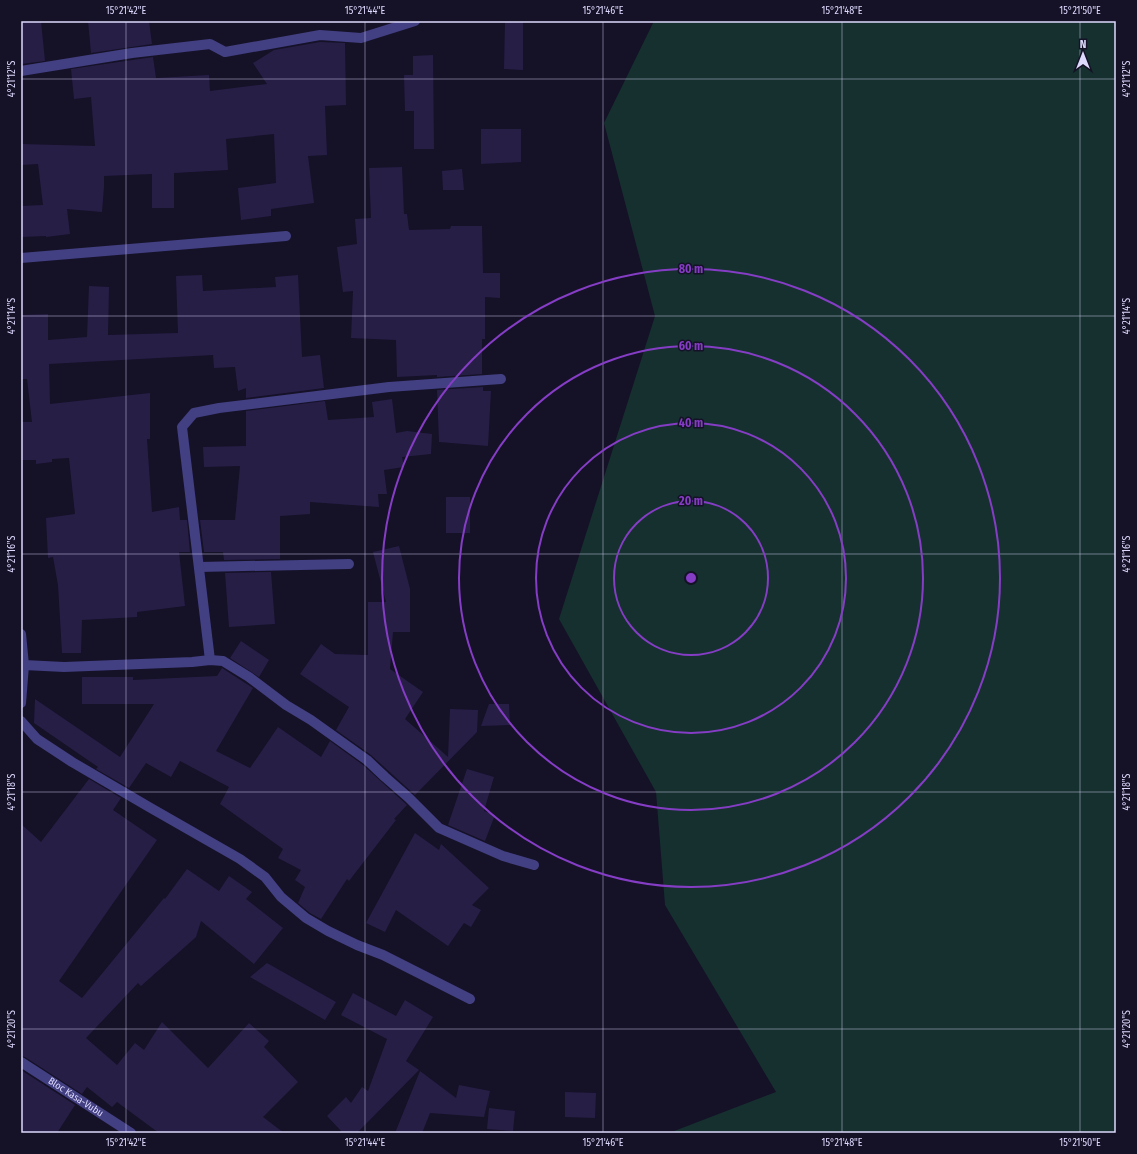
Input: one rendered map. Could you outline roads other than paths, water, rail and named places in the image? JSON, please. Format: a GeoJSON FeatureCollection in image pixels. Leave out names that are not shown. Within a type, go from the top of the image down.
{"type":"FeatureCollection","features":[{"type":"Feature","properties":{"kind":"street"},"geometry":{"type":"LineString","coordinates":[[21,71],[132,53],[210,44],[225,52],[320,34],[361,38],[415,21]]}},
{"type":"Feature","properties":{"kind":"street"},"geometry":{"type":"LineString","coordinates":[[21,258],[286,236]]}},
{"type":"Feature","properties":{"kind":"street"},"geometry":{"type":"LineString","coordinates":[[210,660],[182,427],[194,413],[227,407],[389,387],[501,379]]}},
{"type":"Feature","properties":{"kind":"street"},"geometry":{"type":"LineString","coordinates":[[199,567],[350,564]]}},
{"type":"Feature","properties":{"kind":"street"},"geometry":{"type":"LineString","coordinates":[[21,634],[24,665],[21,703]]}},
{"type":"Feature","properties":{"kind":"street"},"geometry":{"type":"LineString","coordinates":[[24,665],[64,667],[210,660],[223,661],[249,677],[286,705],[311,720],[367,760],[385,778],[409,798],[439,828],[503,856],[534,865]]}},
{"type":"Feature","properties":{"kind":"street"},"geometry":{"type":"LineString","coordinates":[[21,721],[37,739],[72,762],[240,859],[265,877],[281,897],[306,918],[328,932],[383,955],[470,1000]]}},
{"type":"Feature","properties":{"kind":"street","name":"Bloc Kasa-Vubu"},"geometry":{"type":"LineString","coordinates":[[21,1062],[131,1133]]}}]}
